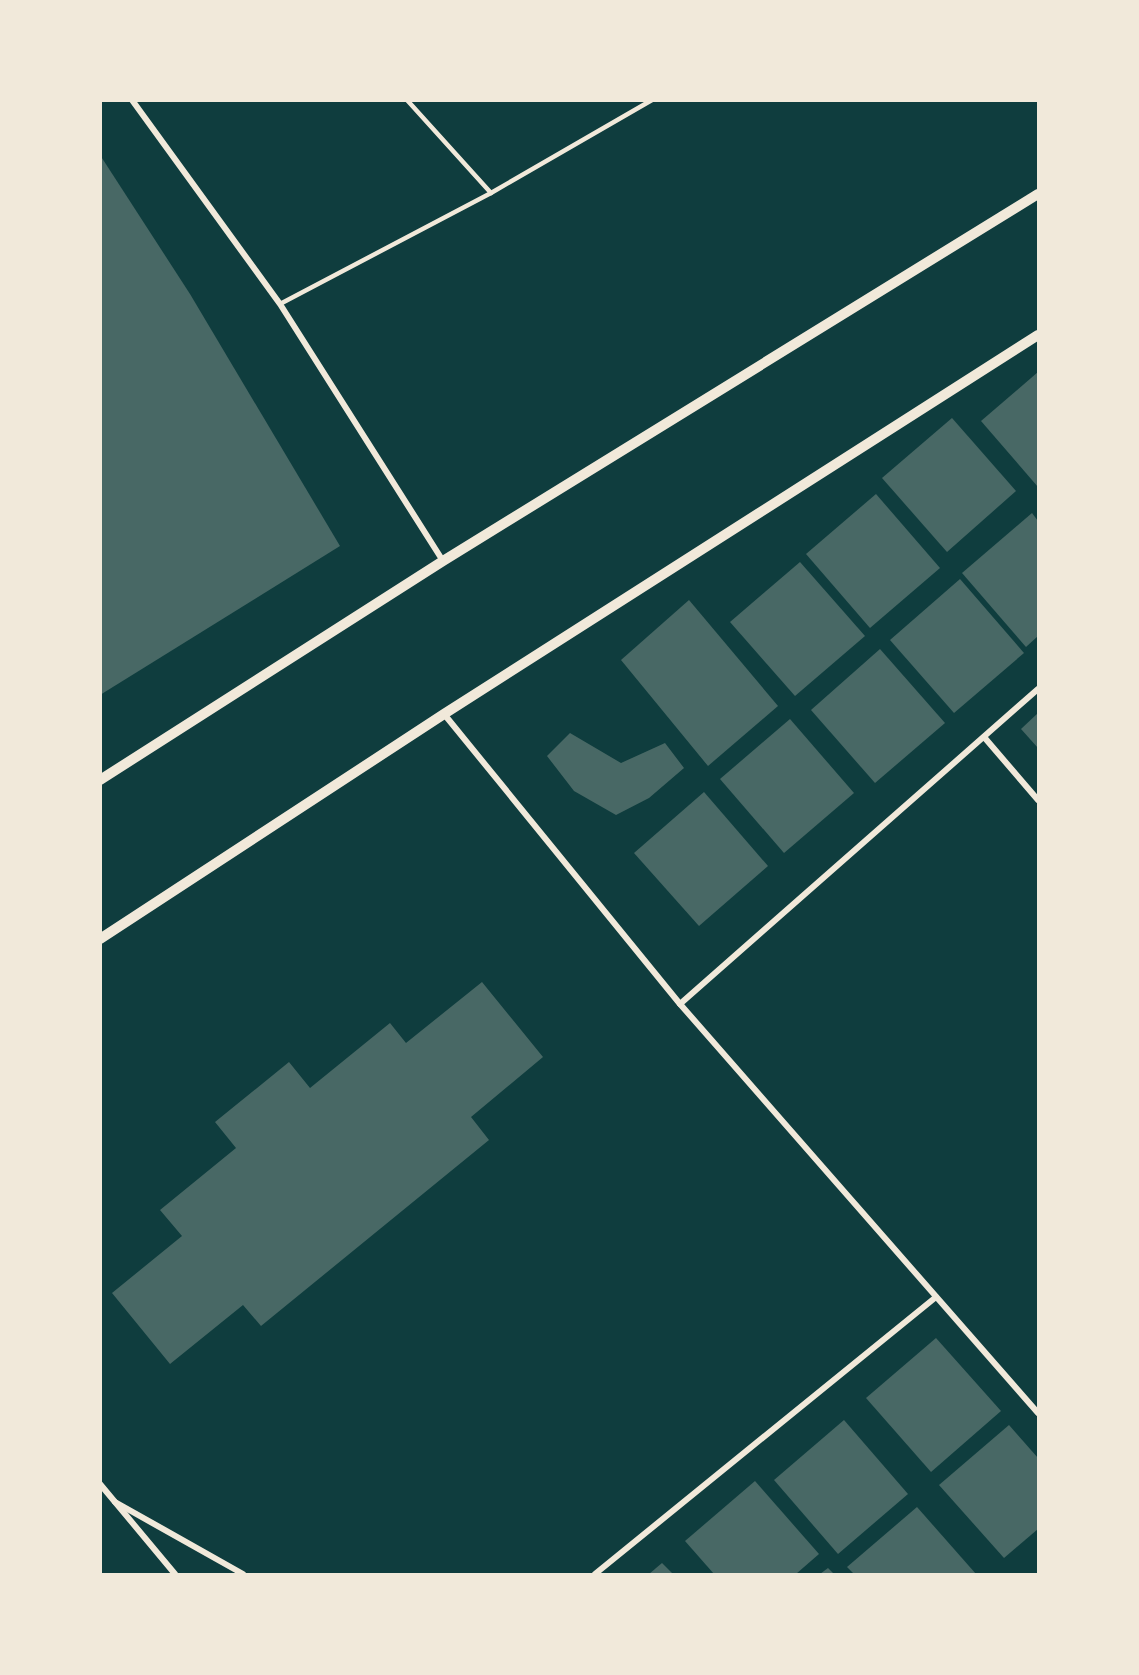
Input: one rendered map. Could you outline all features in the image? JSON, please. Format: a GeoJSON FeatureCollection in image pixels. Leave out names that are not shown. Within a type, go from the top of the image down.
{"type":"FeatureCollection","features":[{"type":"Feature","properties":{"kind":"street"},"geometry":{"type":"LineString","coordinates":[[132,100],[280,304],[443,561]]}},
{"type":"Feature","properties":{"kind":"street"},"geometry":{"type":"LineString","coordinates":[[100,780],[443,561],[1038,194]]}},
{"type":"Feature","properties":{"kind":"street"},"geometry":{"type":"LineString","coordinates":[[100,939],[444,714],[1038,335]]}},
{"type":"Feature","properties":{"kind":"street"},"geometry":{"type":"LineString","coordinates":[[680,1004],[1038,689]]}},
{"type":"Feature","properties":{"kind":"street"},"geometry":{"type":"LineString","coordinates":[[444,714],[680,1004],[1038,1413]]}},
{"type":"Feature","properties":{"kind":"street"},"geometry":{"type":"LineString","coordinates":[[984,737],[1038,800]]}},
{"type":"Feature","properties":{"kind":"street"},"geometry":{"type":"LineString","coordinates":[[595,1575],[936,1297]]}},
{"type":"Feature","properties":{"kind":"street"},"geometry":{"type":"LineString","coordinates":[[100,1484],[175,1575]]}},
{"type":"Feature","properties":{"kind":"street"},"geometry":{"type":"LineString","coordinates":[[115,1502],[243,1575]]}},
{"type":"Feature","properties":{"kind":"lane"},"geometry":{"type":"LineString","coordinates":[[407,100],[491,193]]}},
{"type":"Feature","properties":{"kind":"lane"},"geometry":{"type":"LineString","coordinates":[[280,304],[491,193],[652,100]]}},
{"type":"Feature","properties":{"kind":"building"},"geometry":{"type":"Polygon","coordinates":[[[100,155],[190,294],[340,546],[100,695],[100,155]]]}},
{"type":"Feature","properties":{"kind":"building"},"geometry":{"type":"Polygon","coordinates":[[[1038,372],[1038,487],[981,421],[1038,372]]]}},
{"type":"Feature","properties":{"kind":"building"},"geometry":{"type":"Polygon","coordinates":[[[952,418],[1016,491],[947,552],[882,478],[952,418]]]}},
{"type":"Feature","properties":{"kind":"building"},"geometry":{"type":"Polygon","coordinates":[[[876,494],[940,568],[870,628],[806,554],[876,494]]]}},
{"type":"Feature","properties":{"kind":"building"},"geometry":{"type":"Polygon","coordinates":[[[1032,513],[1038,521],[1038,636],[1026,647],[962,573],[1032,513]]]}},
{"type":"Feature","properties":{"kind":"building"},"geometry":{"type":"Polygon","coordinates":[[[800,562],[865,636],[795,696],[730,622],[800,562]]]}},
{"type":"Feature","properties":{"kind":"building"},"geometry":{"type":"Polygon","coordinates":[[[960,579],[1024,653],[954,713],[890,640],[960,579]]]}},
{"type":"Feature","properties":{"kind":"building"},"geometry":{"type":"Polygon","coordinates":[[[689,600],[778,706],[708,766],[621,660],[689,600]]]}},
{"type":"Feature","properties":{"kind":"building"},"geometry":{"type":"Polygon","coordinates":[[[880,649],[945,723],[875,783],[811,710],[880,649]]]}},
{"type":"Feature","properties":{"kind":"building"},"geometry":{"type":"Polygon","coordinates":[[[1038,713],[1038,748],[1021,729],[1038,713]]]}},
{"type":"Feature","properties":{"kind":"building"},"geometry":{"type":"Polygon","coordinates":[[[790,719],[854,793],[784,853],[720,779],[790,719]]]}},
{"type":"Feature","properties":{"kind":"building"},"geometry":{"type":"Polygon","coordinates":[[[570,733],[621,763],[665,743],[684,768],[649,798],[616,815],[574,791],[547,756],[570,733]]]}},
{"type":"Feature","properties":{"kind":"building"},"geometry":{"type":"Polygon","coordinates":[[[704,792],[768,866],[699,926],[634,853],[704,792]]]}},
{"type":"Feature","properties":{"kind":"building"},"geometry":{"type":"Polygon","coordinates":[[[482,982],[543,1057],[471,1117],[489,1140],[261,1326],[243,1305],[170,1364],[112,1293],[182,1236],[160,1210],[236,1148],[215,1122],[289,1062],[310,1088],[390,1023],[406,1043],[482,982]]]}},
{"type":"Feature","properties":{"kind":"building"},"geometry":{"type":"Polygon","coordinates":[[[936,1338],[1001,1411],[931,1472],[866,1398],[936,1338]]]}},
{"type":"Feature","properties":{"kind":"building"},"geometry":{"type":"Polygon","coordinates":[[[844,1420],[908,1494],[838,1554],[774,1480],[844,1420]]]}},
{"type":"Feature","properties":{"kind":"building"},"geometry":{"type":"Polygon","coordinates":[[[1009,1425],[1038,1458],[1038,1529],[1004,1558],[939,1485],[1009,1425]]]}},
{"type":"Feature","properties":{"kind":"building"},"geometry":{"type":"Polygon","coordinates":[[[755,1481],[819,1554],[796,1574],[714,1574],[685,1541],[755,1481]]]}},
{"type":"Feature","properties":{"kind":"building"},"geometry":{"type":"Polygon","coordinates":[[[917,1507],[976,1574],[854,1574],[847,1567],[917,1507]]]}},
{"type":"Feature","properties":{"kind":"building"},"geometry":{"type":"Polygon","coordinates":[[[662,1563],[673,1574],[649,1574],[662,1563]]]}},
{"type":"Feature","properties":{"kind":"building"},"geometry":{"type":"Polygon","coordinates":[[[828,1568],[834,1574],[820,1574],[828,1568]]]}}]}
